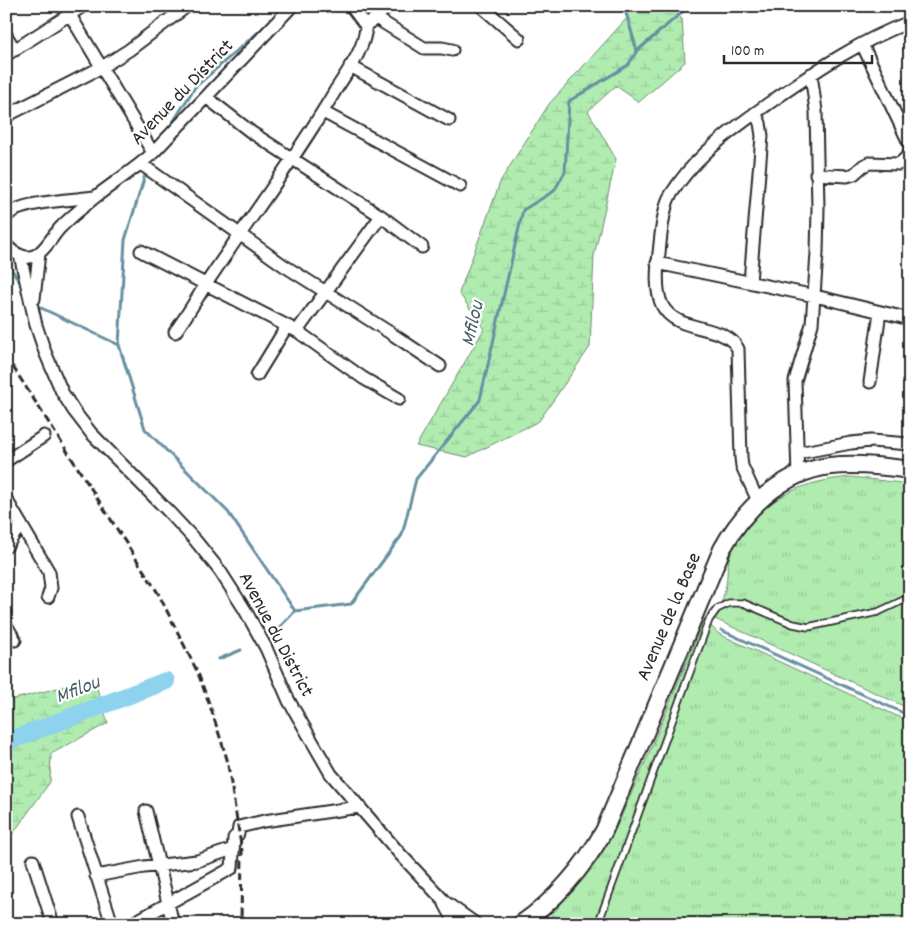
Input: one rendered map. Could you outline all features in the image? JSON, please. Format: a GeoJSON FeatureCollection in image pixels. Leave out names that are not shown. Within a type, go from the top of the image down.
{"type":"FeatureCollection","features":[{"type":"Feature","properties":{"kind":"main road","name":"Avenue de la Base"},"geometry":{"type":"LineString","coordinates":[[521,924],[555,897],[583,863],[604,831],[722,549],[745,514],[774,489],[798,476],[828,466],[876,465],[910,470]]}},
{"type":"Feature","properties":{"kind":"main road","name":"Avenue de la Base"},"geometry":{"type":"LineString","coordinates":[[542,924],[555,897]]}},
{"type":"Feature","properties":{"kind":"street"},"geometry":{"type":"LineString","coordinates":[[6,116],[102,67],[129,50],[187,6]]}},
{"type":"Feature","properties":{"kind":"street","name":"Avenue du District"},"geometry":{"type":"LineString","coordinates":[[33,308],[39,253],[60,228],[153,153],[292,6]]}},
{"type":"Feature","properties":{"kind":"street"},"geometry":{"type":"LineString","coordinates":[[351,6],[366,26]]}},
{"type":"Feature","properties":{"kind":"street"},"geometry":{"type":"LineString","coordinates":[[175,332],[323,112],[364,38],[366,26],[388,6]]}},
{"type":"Feature","properties":{"kind":"street"},"geometry":{"type":"LineString","coordinates":[[481,6],[519,39]]}},
{"type":"Feature","properties":{"kind":"street"},"geometry":{"type":"LineString","coordinates":[[6,35],[10,53],[75,9],[102,67],[153,153]]}},
{"type":"Feature","properties":{"kind":"street"},"geometry":{"type":"LineString","coordinates":[[376,18],[424,48],[452,50]]}},
{"type":"Feature","properties":{"kind":"street"},"geometry":{"type":"LineString","coordinates":[[758,501],[742,466],[738,349],[736,344],[727,337],[689,325],[670,316],[663,307],[660,298],[657,263],[663,219],[668,199],[690,168],[709,149],[755,113],[811,74],[862,44],[910,22]]}},
{"type":"Feature","properties":{"kind":"street"},"geometry":{"type":"LineString","coordinates":[[862,44],[910,145]]}},
{"type":"Feature","properties":{"kind":"street"},"geometry":{"type":"LineString","coordinates":[[350,66],[449,120]]}},
{"type":"Feature","properties":{"kind":"street"},"geometry":{"type":"LineString","coordinates":[[798,476],[796,377],[812,324],[815,296],[818,208],[816,111],[811,74]]}},
{"type":"Feature","properties":{"kind":"street"},"geometry":{"type":"LineString","coordinates":[[206,97],[251,132],[381,216],[422,247]]}},
{"type":"Feature","properties":{"kind":"street"},"geometry":{"type":"LineString","coordinates":[[323,112],[460,186]]}},
{"type":"Feature","properties":{"kind":"street"},"geometry":{"type":"LineString","coordinates":[[750,282],[762,136],[760,123],[755,113]]}},
{"type":"Feature","properties":{"kind":"street"},"geometry":{"type":"LineString","coordinates":[[816,174],[847,176],[854,174],[869,163],[899,164],[910,154]]}},
{"type":"Feature","properties":{"kind":"street"},"geometry":{"type":"LineString","coordinates":[[141,164],[240,235],[440,366]]}},
{"type":"Feature","properties":{"kind":"street"},"geometry":{"type":"LineString","coordinates":[[6,217],[14,209],[26,205],[95,198]]}},
{"type":"Feature","properties":{"kind":"street"},"geometry":{"type":"LineString","coordinates":[[257,375],[292,328],[325,292],[381,216]]}},
{"type":"Feature","properties":{"kind":"street"},"geometry":{"type":"LineString","coordinates":[[6,245],[10,250],[20,255],[30,257],[39,253]]}},
{"type":"Feature","properties":{"kind":"street"},"geometry":{"type":"LineString","coordinates":[[141,251],[292,328],[363,378],[398,399]]}},
{"type":"Feature","properties":{"kind":"street","name":"Avenue du District"},"geometry":{"type":"LineString","coordinates":[[20,255],[45,352],[62,392],[74,410],[91,434],[172,516],[220,571],[266,648],[289,702],[326,766],[359,808],[445,902],[476,924]]}},
{"type":"Feature","properties":{"kind":"street"},"geometry":{"type":"LineString","coordinates":[[657,263],[815,296],[910,319]]}},
{"type":"Feature","properties":{"kind":"street"},"geometry":{"type":"LineString","coordinates":[[870,382],[880,312]]}},
{"type":"Feature","properties":{"kind":"street"},"geometry":{"type":"LineString","coordinates":[[6,461],[44,436]]}},
{"type":"Feature","properties":{"kind":"street"},"geometry":{"type":"LineString","coordinates":[[798,453],[871,441],[910,444]]}},
{"type":"Feature","properties":{"kind":"street"},"geometry":{"type":"LineString","coordinates":[[6,499],[50,576],[51,588],[48,597]]}},
{"type":"Feature","properties":{"kind":"street"},"geometry":{"type":"LineString","coordinates":[[6,547],[22,524]]}},
{"type":"Feature","properties":{"kind":"street"},"geometry":{"type":"LineString","coordinates":[[6,625],[15,640]]}},
{"type":"Feature","properties":{"kind":"street"},"geometry":{"type":"LineString","coordinates":[[131,924],[232,868],[234,838],[238,834],[239,827],[264,821],[359,808]]}},
{"type":"Feature","properties":{"kind":"street"},"geometry":{"type":"LineString","coordinates":[[146,811],[173,924]]}},
{"type":"Feature","properties":{"kind":"street"},"geometry":{"type":"LineString","coordinates":[[78,817],[112,924]]}},
{"type":"Feature","properties":{"kind":"street"},"geometry":{"type":"LineString","coordinates":[[96,876],[144,867],[197,861],[233,849]]}},
{"type":"Feature","properties":{"kind":"street"},"geometry":{"type":"LineString","coordinates":[[34,861],[53,924]]}},
{"type":"Feature","properties":{"kind":"street","name":"Avenue du District"},"geometry":{"type":"LineString","coordinates":[[445,902],[456,924]]}},
{"type":"Feature","properties":{"kind":"lane"},"geometry":{"type":"LineString","coordinates":[[598,924],[709,620],[717,609],[729,603],[743,603],[793,624],[808,627],[878,612],[910,597]]}},
{"type":"Feature","properties":{"kind":"green space"},"geometry":{"type":"Polygon","coordinates":[[[621,6],[668,6],[682,19],[685,62],[639,102],[616,86],[588,111],[616,159],[594,256],[590,347],[539,421],[467,457],[416,446],[484,329],[459,293],[501,180],[549,104],[627,18],[621,6]]]}},
{"type":"Feature","properties":{"kind":"green space"},"geometry":{"type":"Polygon","coordinates":[[[851,477],[910,484],[910,709],[715,619],[724,594],[731,553],[751,522],[775,500],[789,493],[818,482],[851,477]]]}},
{"type":"Feature","properties":{"kind":"green space"},"geometry":{"type":"Polygon","coordinates":[[[704,619],[719,634],[910,722],[910,924],[546,924],[598,860],[616,828],[704,619]]]}},
{"type":"Feature","properties":{"kind":"green space"},"geometry":{"type":"Polygon","coordinates":[[[94,679],[108,723],[51,754],[50,782],[9,839],[6,840],[6,701],[94,679]]]}},
{"type":"Feature","properties":{"kind":"waterway"},"geometry":{"type":"LineString","coordinates":[[624,6],[637,51]]}},
{"type":"Feature","properties":{"kind":"waterway","name":"Mfilou"},"geometry":{"type":"LineString","coordinates":[[274,633],[295,611],[351,604],[402,535],[416,479],[480,400],[523,210],[554,191],[565,172],[569,101],[628,65],[637,51],[689,6]]}},
{"type":"Feature","properties":{"kind":"waterway"},"geometry":{"type":"LineString","coordinates":[[170,127],[195,87],[270,22]]}},
{"type":"Feature","properties":{"kind":"waterway"},"geometry":{"type":"LineString","coordinates":[[146,172],[125,240],[119,345],[145,429],[228,512],[295,611]]}},
{"type":"Feature","properties":{"kind":"waterway"},"geometry":{"type":"LineString","coordinates":[[6,261],[22,285]]}},
{"type":"Feature","properties":{"kind":"waterway"},"geometry":{"type":"LineString","coordinates":[[35,305],[119,345]]}},
{"type":"Feature","properties":{"kind":"waterway"},"geometry":{"type":"LineString","coordinates":[[721,630],[910,716]]}},
{"type":"Feature","properties":{"kind":"waterway","name":"Mfilou"},"geometry":{"type":"LineString","coordinates":[[219,659],[241,650]]}},
{"type":"Feature","properties":{"kind":"waterway","name":"Mfilou"},"geometry":{"type":"LineString","coordinates":[[6,742],[166,681]]}},
{"type":"Feature","properties":{"kind":"railway"},"geometry":{"type":"LineString","coordinates":[[6,356],[158,593],[198,673],[227,759],[242,851],[241,924]]}}]}
